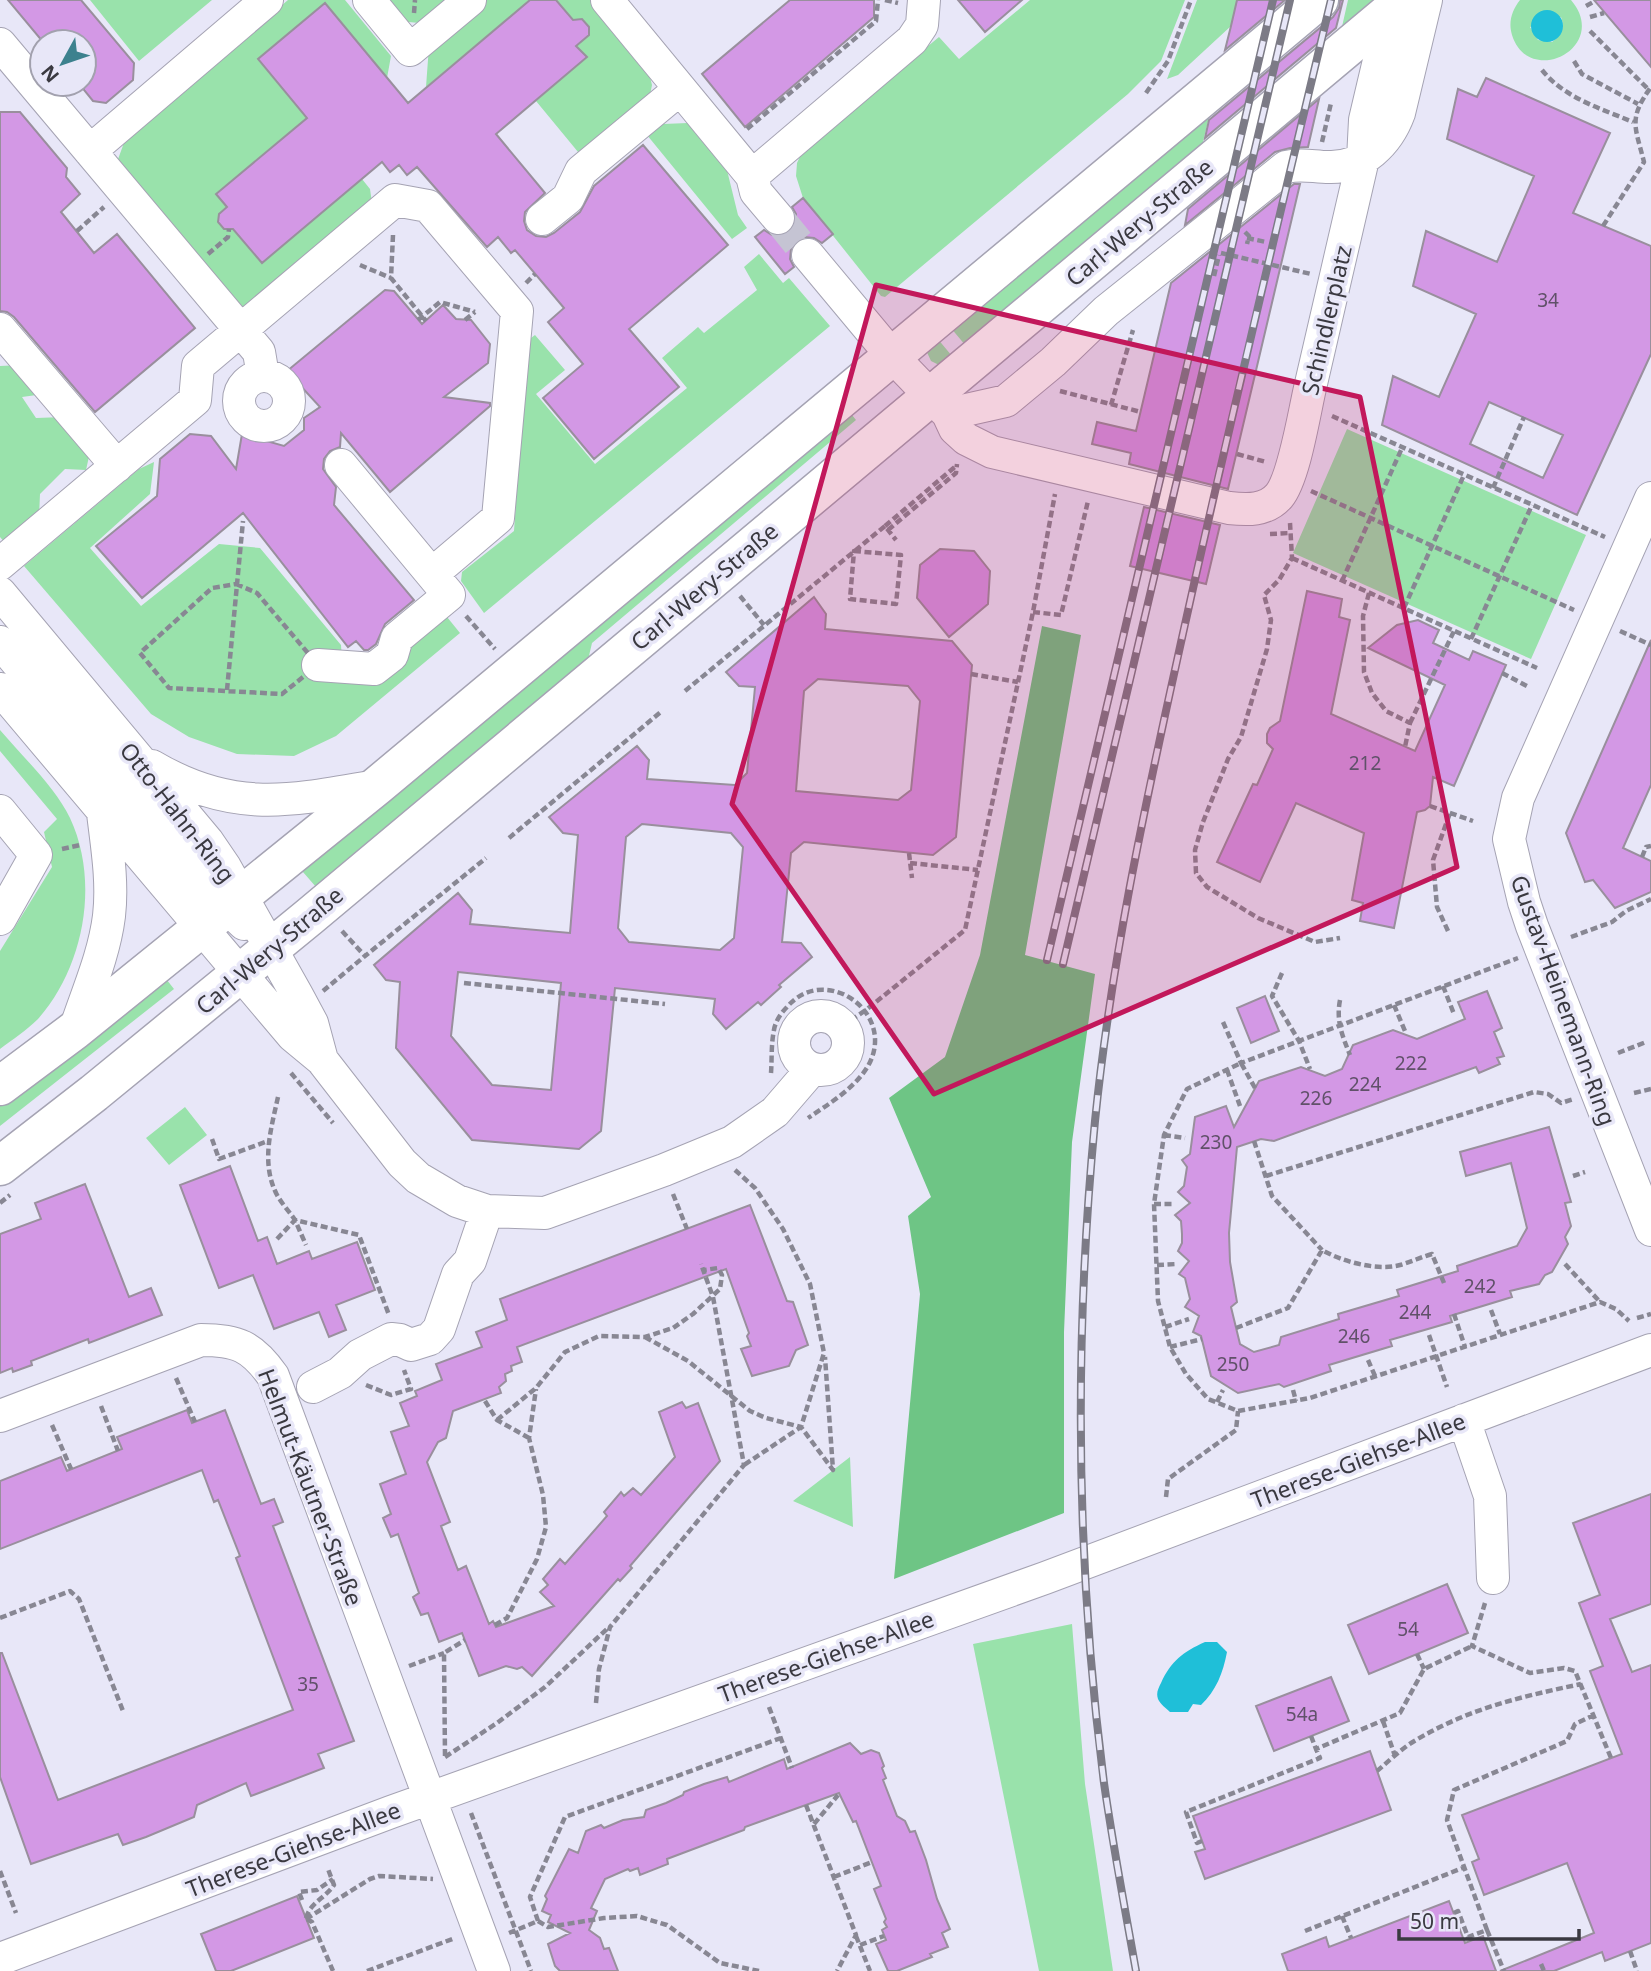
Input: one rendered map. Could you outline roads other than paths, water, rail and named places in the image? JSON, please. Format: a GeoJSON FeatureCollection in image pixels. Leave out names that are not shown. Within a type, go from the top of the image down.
{"type":"FeatureCollection","features":[{"type":"Feature","properties":{"kind":"main road"},"geometry":{"type":"LineString","coordinates":[[0,1086],[75,1030],[377,786],[1318,0]]}},
{"type":"Feature","properties":{"kind":"main road","name":"Carl-Wery-Straße"},"geometry":{"type":"LineString","coordinates":[[0,1166],[94,1093],[939,405],[1404,3]]}},
{"type":"Feature","properties":{"kind":"street"},"geometry":{"type":"LineString","coordinates":[[90,151],[267,0]]}},
{"type":"Feature","properties":{"kind":"street"},"geometry":{"type":"LineString","coordinates":[[369,0],[410,50],[470,0]]}},
{"type":"Feature","properties":{"kind":"street"},"geometry":{"type":"LineString","coordinates":[[607,0],[752,176],[756,191],[778,218]]}},
{"type":"Feature","properties":{"kind":"street"},"geometry":{"type":"LineString","coordinates":[[752,176],[912,40],[922,25],[924,0]]}},
{"type":"Feature","properties":{"kind":"street","name":"Schindlerplatz"},"geometry":{"type":"LineString","coordinates":[[808,255],[966,439],[992,452],[1229,508],[1247,510],[1272,503],[1281,494],[1273,473],[1306,405],[1363,159],[1365,120],[1404,3]]}},
{"type":"Feature","properties":{"kind":"street"},"geometry":{"type":"LineString","coordinates":[[0,44],[259,352],[264,376],[248,382],[240,395],[241,411],[251,430]]}},
{"type":"Feature","properties":{"kind":"street"},"geometry":{"type":"LineString","coordinates":[[542,219],[568,198],[581,171],[680,89]]}},
{"type":"Feature","properties":{"kind":"street"},"geometry":{"type":"LineString","coordinates":[[1018,458],[1010,452],[1001,432],[1000,423],[1006,401],[1053,362],[1106,311],[1286,167],[1297,164],[1330,167],[1363,159]]}},
{"type":"Feature","properties":{"kind":"street"},"geometry":{"type":"LineString","coordinates":[[1330,167],[1338,170],[1344,179],[1351,199],[1351,211]]}},
{"type":"Feature","properties":{"kind":"street"},"geometry":{"type":"LineString","coordinates":[[0,564],[195,400],[198,366],[395,200],[428,206],[517,311],[498,518],[397,638],[392,655],[374,669],[318,665]]}},
{"type":"Feature","properties":{"kind":"street"},"geometry":{"type":"LineString","coordinates":[[0,329],[117,466]]}},
{"type":"Feature","properties":{"kind":"street"},"geometry":{"type":"LineString","coordinates":[[939,405],[1006,401]]}},
{"type":"Feature","properties":{"kind":"street"},"geometry":{"type":"LineString","coordinates":[[341,465],[440,584]]}},
{"type":"Feature","properties":{"kind":"street","name":"Gustav-Heinemann-Ring"},"geometry":{"type":"LineString","coordinates":[[1648,1215],[1524,902],[1509,839],[1518,798],[1651,498]]}},
{"type":"Feature","properties":{"kind":"street","name":"Otto-Hahn-Ring"},"geometry":{"type":"LineString","coordinates":[[0,593],[208,842],[222,910],[240,974],[293,1036],[322,1060]]}},
{"type":"Feature","properties":{"kind":"street","name":"Otto-Hahn-Ring"},"geometry":{"type":"LineString","coordinates":[[0,642],[222,910]]}},
{"type":"Feature","properties":{"kind":"street","name":"Otto-Hahn-Ring"},"geometry":{"type":"LineString","coordinates":[[0,689],[91,823],[222,910],[271,948],[312,1023],[322,1060]]}},
{"type":"Feature","properties":{"kind":"street"},"geometry":{"type":"LineString","coordinates":[[136,757],[180,782],[233,798],[258,801],[300,798],[377,786]]}},
{"type":"Feature","properties":{"kind":"street"},"geometry":{"type":"LineString","coordinates":[[0,811],[36,855],[0,919]]}},
{"type":"Feature","properties":{"kind":"street"},"geometry":{"type":"LineString","coordinates":[[75,1030],[99,959],[109,916],[109,873],[91,823]]}},
{"type":"Feature","properties":{"kind":"street"},"geometry":{"type":"LineString","coordinates":[[322,1060],[402,1163],[418,1178],[457,1201],[487,1211],[545,1213],[671,1189],[775,1112],[812,1069],[830,1069],[843,1059],[854,1018],[835,1019],[818,1015],[797,1028],[793,1044],[795,1052],[799,1059],[812,1069]]}},
{"type":"Feature","properties":{"kind":"street"},"geometry":{"type":"LineString","coordinates":[[326,1380],[360,1355],[391,1339],[411,1345],[430,1339],[439,1329],[458,1274],[470,1261],[487,1211]]}},
{"type":"Feature","properties":{"kind":"street","name":"Helmut-Käutner-Straße"},"geometry":{"type":"LineString","coordinates":[[0,1416],[201,1340],[226,1340],[245,1347],[260,1358],[273,1376],[486,1947]]}},
{"type":"Feature","properties":{"kind":"street","name":"Therese-Giehse-Allee"},"geometry":{"type":"LineString","coordinates":[[0,1959],[429,1798],[1045,1578],[1651,1350]]}},
{"type":"Feature","properties":{"kind":"street"},"geometry":{"type":"LineString","coordinates":[[1464,1420],[1490,1496],[1493,1578]]}},
{"type":"Feature","properties":{"kind":"water"},"geometry":{"type":"Polygon","coordinates":[[[1547,10],[1559,14],[1563,26],[1559,38],[1547,42],[1535,38],[1531,26],[1535,14],[1547,10]]]}},
{"type":"Feature","properties":{"kind":"water"},"geometry":{"type":"Polygon","coordinates":[[[1205,1642],[1217,1642],[1227,1652],[1218,1681],[1201,1705],[1193,1704],[1188,1712],[1170,1712],[1158,1699],[1161,1683],[1178,1658],[1205,1642]]]}},
{"type":"Feature","properties":{"kind":"tunnel"},"geometry":{"type":"LineString","coordinates":[[778,218],[808,255]]}},
{"type":"Feature","properties":{"kind":"railway"},"geometry":{"type":"LineString","coordinates":[[1047,960],[1273,0]]}},
{"type":"Feature","properties":{"kind":"railway"},"geometry":{"type":"LineString","coordinates":[[1063,964],[1290,0]]}},
{"type":"Feature","properties":{"kind":"railway"},"geometry":{"type":"LineString","coordinates":[[1136,1971],[1104,1783],[1083,1535],[1081,1369],[1088,1203],[1095,1121],[1119,945],[1153,771],[1215,492],[1331,0]]}}]}
